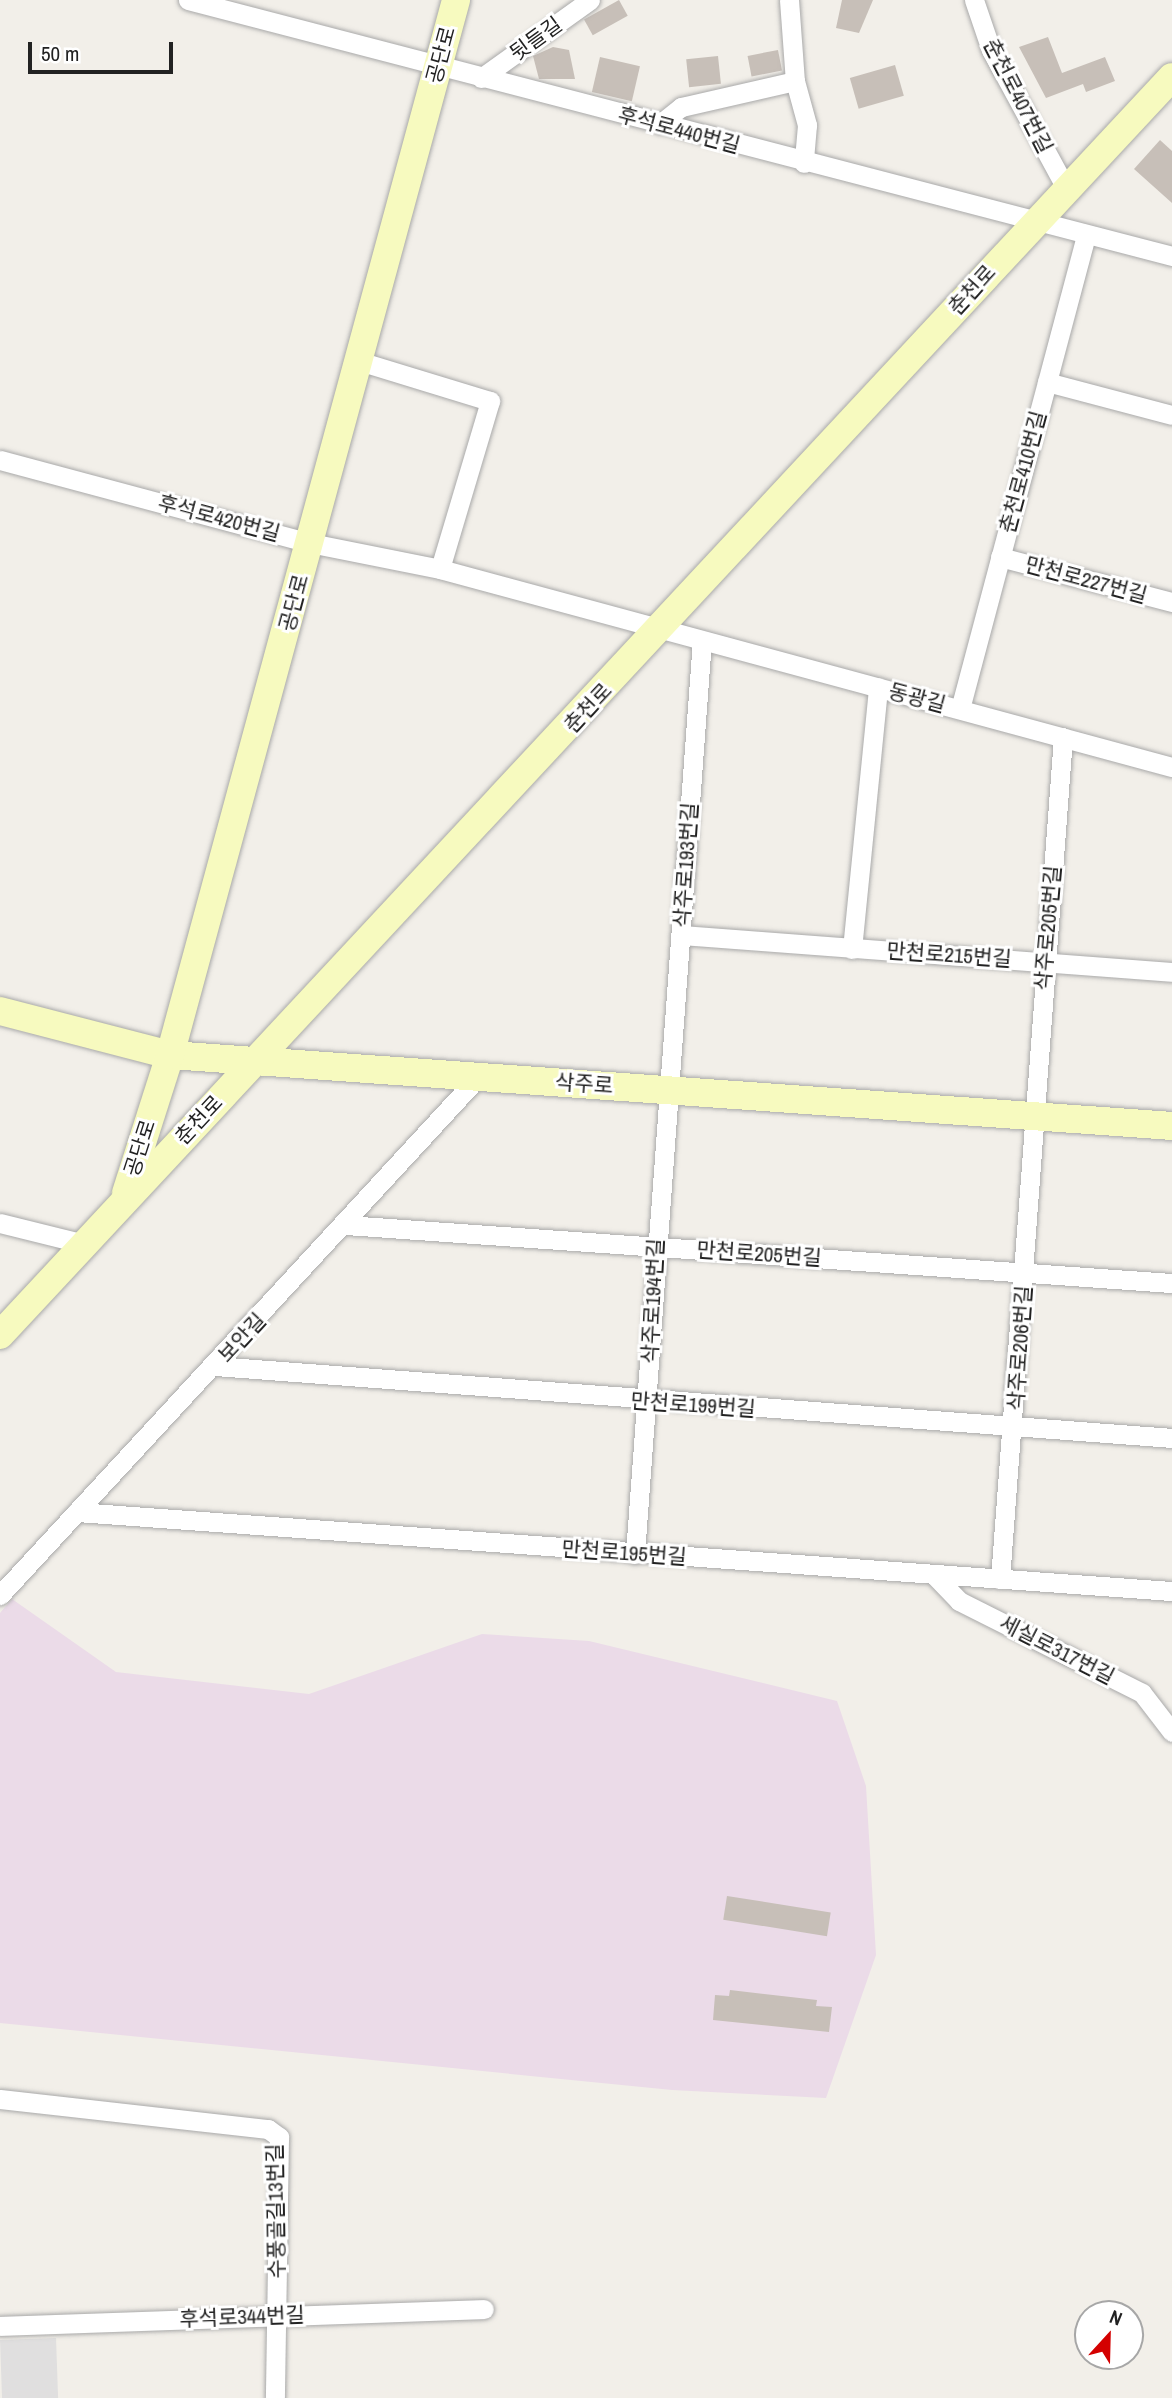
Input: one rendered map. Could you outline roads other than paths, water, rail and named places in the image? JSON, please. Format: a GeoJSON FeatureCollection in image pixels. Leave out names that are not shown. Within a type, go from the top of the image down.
{"type":"FeatureCollection","features":[{"type":"Feature","properties":{"kind":"street","name":"후석로440번길"},"geometry":{"type":"LineString","coordinates":[[188,0],[804,163],[1172,256]]}},
{"type":"Feature","properties":{"kind":"street","name":"공단로"},"geometry":{"type":"LineString","coordinates":[[123,1203],[170,1055],[456,0]]}},
{"type":"Feature","properties":{"kind":"street","name":"뒷들길"},"geometry":{"type":"LineString","coordinates":[[481,78],[590,0]]}},
{"type":"Feature","properties":{"kind":"street"},"geometry":{"type":"LineString","coordinates":[[789,0],[795,81],[807,125],[804,163]]}},
{"type":"Feature","properties":{"kind":"street","name":"춘천로407번길"},"geometry":{"type":"LineString","coordinates":[[974,0],[991,50],[1067,190]]}},
{"type":"Feature","properties":{"kind":"street","name":"춘천로"},"geometry":{"type":"LineString","coordinates":[[0,1335],[253,1061],[662,629],[1034,222],[1172,77]]}},
{"type":"Feature","properties":{"kind":"street"},"geometry":{"type":"LineString","coordinates":[[660,124],[681,107],[795,81]]}},
{"type":"Feature","properties":{"kind":"street","name":"춘천로410번길"},"geometry":{"type":"LineString","coordinates":[[960,709],[1086,234]]}},
{"type":"Feature","properties":{"kind":"street"},"geometry":{"type":"LineString","coordinates":[[359,361],[490,401],[440,569]]}},
{"type":"Feature","properties":{"kind":"street"},"geometry":{"type":"LineString","coordinates":[[1046,382],[1172,415]]}},
{"type":"Feature","properties":{"kind":"street","name":"후석로420번길"},"geometry":{"type":"LineString","coordinates":[[0,460],[310,543],[440,569],[662,629]]}},
{"type":"Feature","properties":{"kind":"street","name":"만천로227번길"},"geometry":{"type":"LineString","coordinates":[[1000,557],[1172,602]]}},
{"type":"Feature","properties":{"kind":"street","name":"동광길"},"geometry":{"type":"LineString","coordinates":[[662,629],[1172,767]]}},
{"type":"Feature","properties":{"kind":"street","name":"삭주로193번길"},"geometry":{"type":"LineString","coordinates":[[672,1090],[702,640]]}},
{"type":"Feature","properties":{"kind":"street"},"geometry":{"type":"LineString","coordinates":[[852,949],[878,687]]}},
{"type":"Feature","properties":{"kind":"street","name":"삭주로205번길"},"geometry":{"type":"LineString","coordinates":[[1030,1118],[1046,961],[1063,737]]}},
{"type":"Feature","properties":{"kind":"street","name":"만천로215번길"},"geometry":{"type":"LineString","coordinates":[[681,935],[1172,972]]}},
{"type":"Feature","properties":{"kind":"street","name":"삭주로"},"geometry":{"type":"LineString","coordinates":[[0,1011],[170,1055],[1172,1126]]}},
{"type":"Feature","properties":{"kind":"street","name":"보안길"},"geometry":{"type":"LineString","coordinates":[[0,1595],[346,1225],[479,1076]]}},
{"type":"Feature","properties":{"kind":"street","name":"삭주로194번길"},"geometry":{"type":"LineString","coordinates":[[635,1554],[647,1403],[655,1247],[672,1090]]}},
{"type":"Feature","properties":{"kind":"street","name":"삭주로206번길"},"geometry":{"type":"LineString","coordinates":[[1000,1578],[1025,1270],[1030,1118]]}},
{"type":"Feature","properties":{"kind":"street"},"geometry":{"type":"LineString","coordinates":[[0,1223],[85,1244]]}},
{"type":"Feature","properties":{"kind":"street","name":"만천로205번길"},"geometry":{"type":"LineString","coordinates":[[346,1225],[1025,1270],[1172,1283]]}},
{"type":"Feature","properties":{"kind":"street","name":"만천로199번길"},"geometry":{"type":"LineString","coordinates":[[215,1366],[647,1403],[1014,1425],[1172,1438]]}},
{"type":"Feature","properties":{"kind":"street","name":"만천로195번길"},"geometry":{"type":"LineString","coordinates":[[77,1512],[1172,1591]]}},
{"type":"Feature","properties":{"kind":"street","name":"세실로317번길"},"geometry":{"type":"LineString","coordinates":[[935,1576],[959,1601],[1142,1693],[1172,1732]]}},
{"type":"Feature","properties":{"kind":"street","name":"수풍골길13번길"},"geometry":{"type":"LineString","coordinates":[[0,2099],[268,2129],[279,2137],[275,2398]]}},
{"type":"Feature","properties":{"kind":"street","name":"후석로344번길"},"geometry":{"type":"LineString","coordinates":[[0,2326],[484,2309]]}}]}
